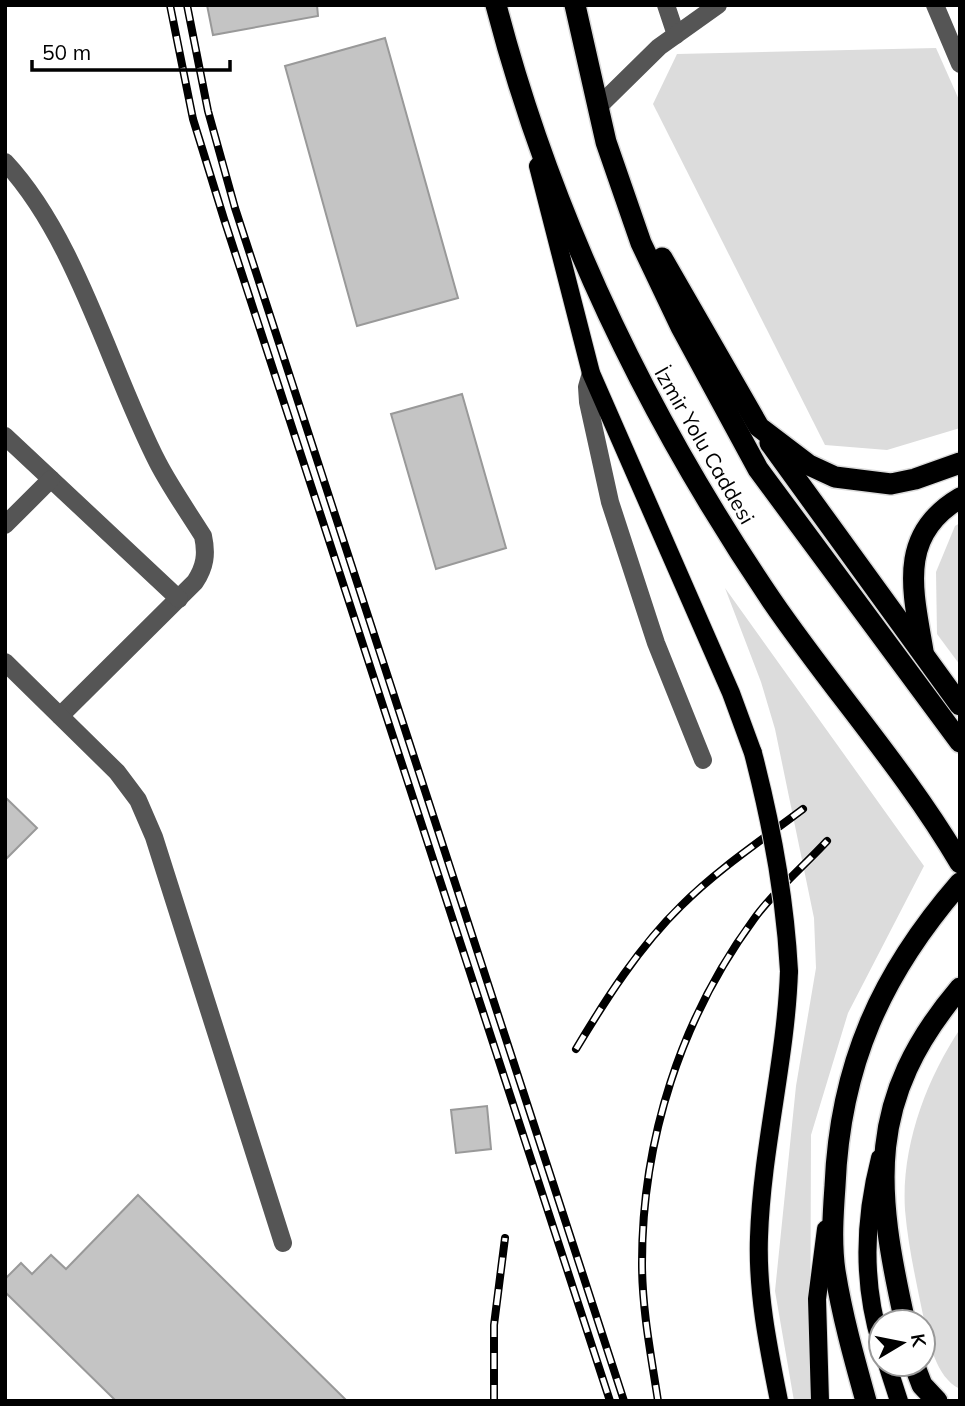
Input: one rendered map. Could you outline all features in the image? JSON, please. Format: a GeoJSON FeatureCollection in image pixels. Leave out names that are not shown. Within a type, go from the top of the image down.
{"type":"FeatureCollection","features":[{"type":"Feature","properties":{"kind":"highway","name":"İzmir Yolu Caddesi"},"geometry":{"type":"LineString","coordinates":[[496,5],[516,81],[566,222],[630,364],[695,483],[773,603],[960,863]]}},
{"type":"Feature","properties":{"kind":"highway","name":"İzmir Yolu Caddesi"},"geometry":{"type":"LineString","coordinates":[[575,5],[598,107],[621,187],[641,243],[681,327],[758,469],[960,742]]}},
{"type":"Feature","properties":{"kind":"highway"},"geometry":{"type":"LineString","coordinates":[[621,187],[759,427],[824,521],[960,705]]}},
{"type":"Feature","properties":{"kind":"highway"},"geometry":{"type":"LineString","coordinates":[[759,427],[809,465],[835,477],[891,484],[915,479],[960,463]]}},
{"type":"Feature","properties":{"kind":"highway"},"geometry":{"type":"LineString","coordinates":[[923,653],[911,577],[920,536],[933,518],[960,498]]}},
{"type":"Feature","properties":{"kind":"highway"},"geometry":{"type":"LineString","coordinates":[[866,1401],[850,1344],[835,1268],[833,1220],[837,1139],[864,1033],[884,989],[911,944],[960,883]]}},
{"type":"Feature","properties":{"kind":"highway"},"geometry":{"type":"LineString","coordinates":[[903,1308],[882,1185],[886,1134],[896,1098],[926,1032],[957,992]]}},
{"type":"Feature","properties":{"kind":"highway"},"geometry":{"type":"LineString","coordinates":[[919,1378],[922,1385],[937,1401]]}},
{"type":"Feature","properties":{"kind":"main road"},"geometry":{"type":"LineString","coordinates":[[516,81],[591,373],[720,668],[753,753],[778,860],[786,911],[788,1015],[759,1236],[759,1290],[779,1401]]}},
{"type":"Feature","properties":{"kind":"main road"},"geometry":{"type":"LineString","coordinates":[[873,1308],[867,1281],[867,1237],[872,1187],[886,1134]]}},
{"type":"Feature","properties":{"kind":"main road"},"geometry":{"type":"LineString","coordinates":[[820,1401],[817,1299],[837,1139]]}},
{"type":"Feature","properties":{"kind":"main road"},"geometry":{"type":"LineString","coordinates":[[891,1378],[898,1401]]}},
{"type":"Feature","properties":{"kind":"street"},"geometry":{"type":"LineString","coordinates":[[666,5],[676,35]]}},
{"type":"Feature","properties":{"kind":"street"},"geometry":{"type":"LineString","coordinates":[[598,107],[659,47],[719,5]]}},
{"type":"Feature","properties":{"kind":"street"},"geometry":{"type":"LineString","coordinates":[[935,5],[960,64]]}},
{"type":"Feature","properties":{"kind":"street"},"geometry":{"type":"LineString","coordinates":[[5,162],[45,217],[86,297],[158,463],[203,536],[205,560],[202,572],[179,599],[60,716]]}},
{"type":"Feature","properties":{"kind":"street"},"geometry":{"type":"LineString","coordinates":[[591,373],[588,402],[610,502],[656,643],[702,760]]}},
{"type":"Feature","properties":{"kind":"street"},"geometry":{"type":"LineString","coordinates":[[5,436],[179,599]]}},
{"type":"Feature","properties":{"kind":"street"},"geometry":{"type":"LineString","coordinates":[[5,525],[51,479]]}},
{"type":"Feature","properties":{"kind":"street"},"geometry":{"type":"LineString","coordinates":[[5,662],[117,772],[138,800],[154,837],[283,1243]]}},
{"type":"Feature","properties":{"kind":"shaded area"},"geometry":{"type":"Polygon","coordinates":[[[936,48],[960,102],[960,428],[887,450],[825,445],[653,104],[677,54],[936,48]]]}},
{"type":"Feature","properties":{"kind":"shaded area"},"geometry":{"type":"Polygon","coordinates":[[[960,523],[960,665],[937,634],[936,572],[955,526],[960,523]]]}},
{"type":"Feature","properties":{"kind":"shaded area"},"geometry":{"type":"Polygon","coordinates":[[[725,588],[924,866],[848,1013],[811,1135],[810,1401],[794,1401],[775,1291],[796,1086],[816,968],[814,918],[775,729],[761,682],[725,588]]]}},
{"type":"Feature","properties":{"kind":"shaded area"},"geometry":{"type":"Polygon","coordinates":[[[960,1029],[960,1389],[951,1383],[937,1363],[937,1308],[922,1308],[905,1210],[907,1162],[918,1115],[936,1070],[960,1029]]]}},
{"type":"Feature","properties":{"kind":"building"},"geometry":{"type":"Polygon","coordinates":[[[207,5],[317,5],[318,16],[213,35],[207,5]]]}},
{"type":"Feature","properties":{"kind":"building"},"geometry":{"type":"Polygon","coordinates":[[[385,38],[458,298],[357,326],[285,66],[385,38]]]}},
{"type":"Feature","properties":{"kind":"building"},"geometry":{"type":"Polygon","coordinates":[[[462,394],[506,548],[436,569],[391,414],[462,394]]]}},
{"type":"Feature","properties":{"kind":"building"},"geometry":{"type":"Polygon","coordinates":[[[5,797],[37,828],[5,860],[5,797]]]}},
{"type":"Feature","properties":{"kind":"building"},"geometry":{"type":"Polygon","coordinates":[[[487,1106],[491,1149],[456,1153],[451,1110],[487,1106]]]}},
{"type":"Feature","properties":{"kind":"building"},"geometry":{"type":"Polygon","coordinates":[[[138,1195],[347,1401],[116,1401],[5,1292],[5,1279],[21,1263],[32,1274],[51,1255],[66,1269],[138,1195]]]}},
{"type":"Feature","properties":{"kind":"railway"},"geometry":{"type":"LineString","coordinates":[[170,5],[193,119],[224,219],[610,1401]]}},
{"type":"Feature","properties":{"kind":"railway"},"geometry":{"type":"LineString","coordinates":[[187,5],[208,111],[235,208],[624,1401]]}},
{"type":"Feature","properties":{"kind":"railway"},"geometry":{"type":"LineString","coordinates":[[576,1049],[624,974],[681,906],[740,855],[803,809]]}},
{"type":"Feature","properties":{"kind":"railway"},"geometry":{"type":"LineString","coordinates":[[658,1401],[647,1332],[642,1263],[649,1171],[671,1082],[686,1039],[728,957],[762,909],[827,841]]}},
{"type":"Feature","properties":{"kind":"railway"},"geometry":{"type":"LineString","coordinates":[[494,1401],[494,1325],[505,1238]]}}]}
